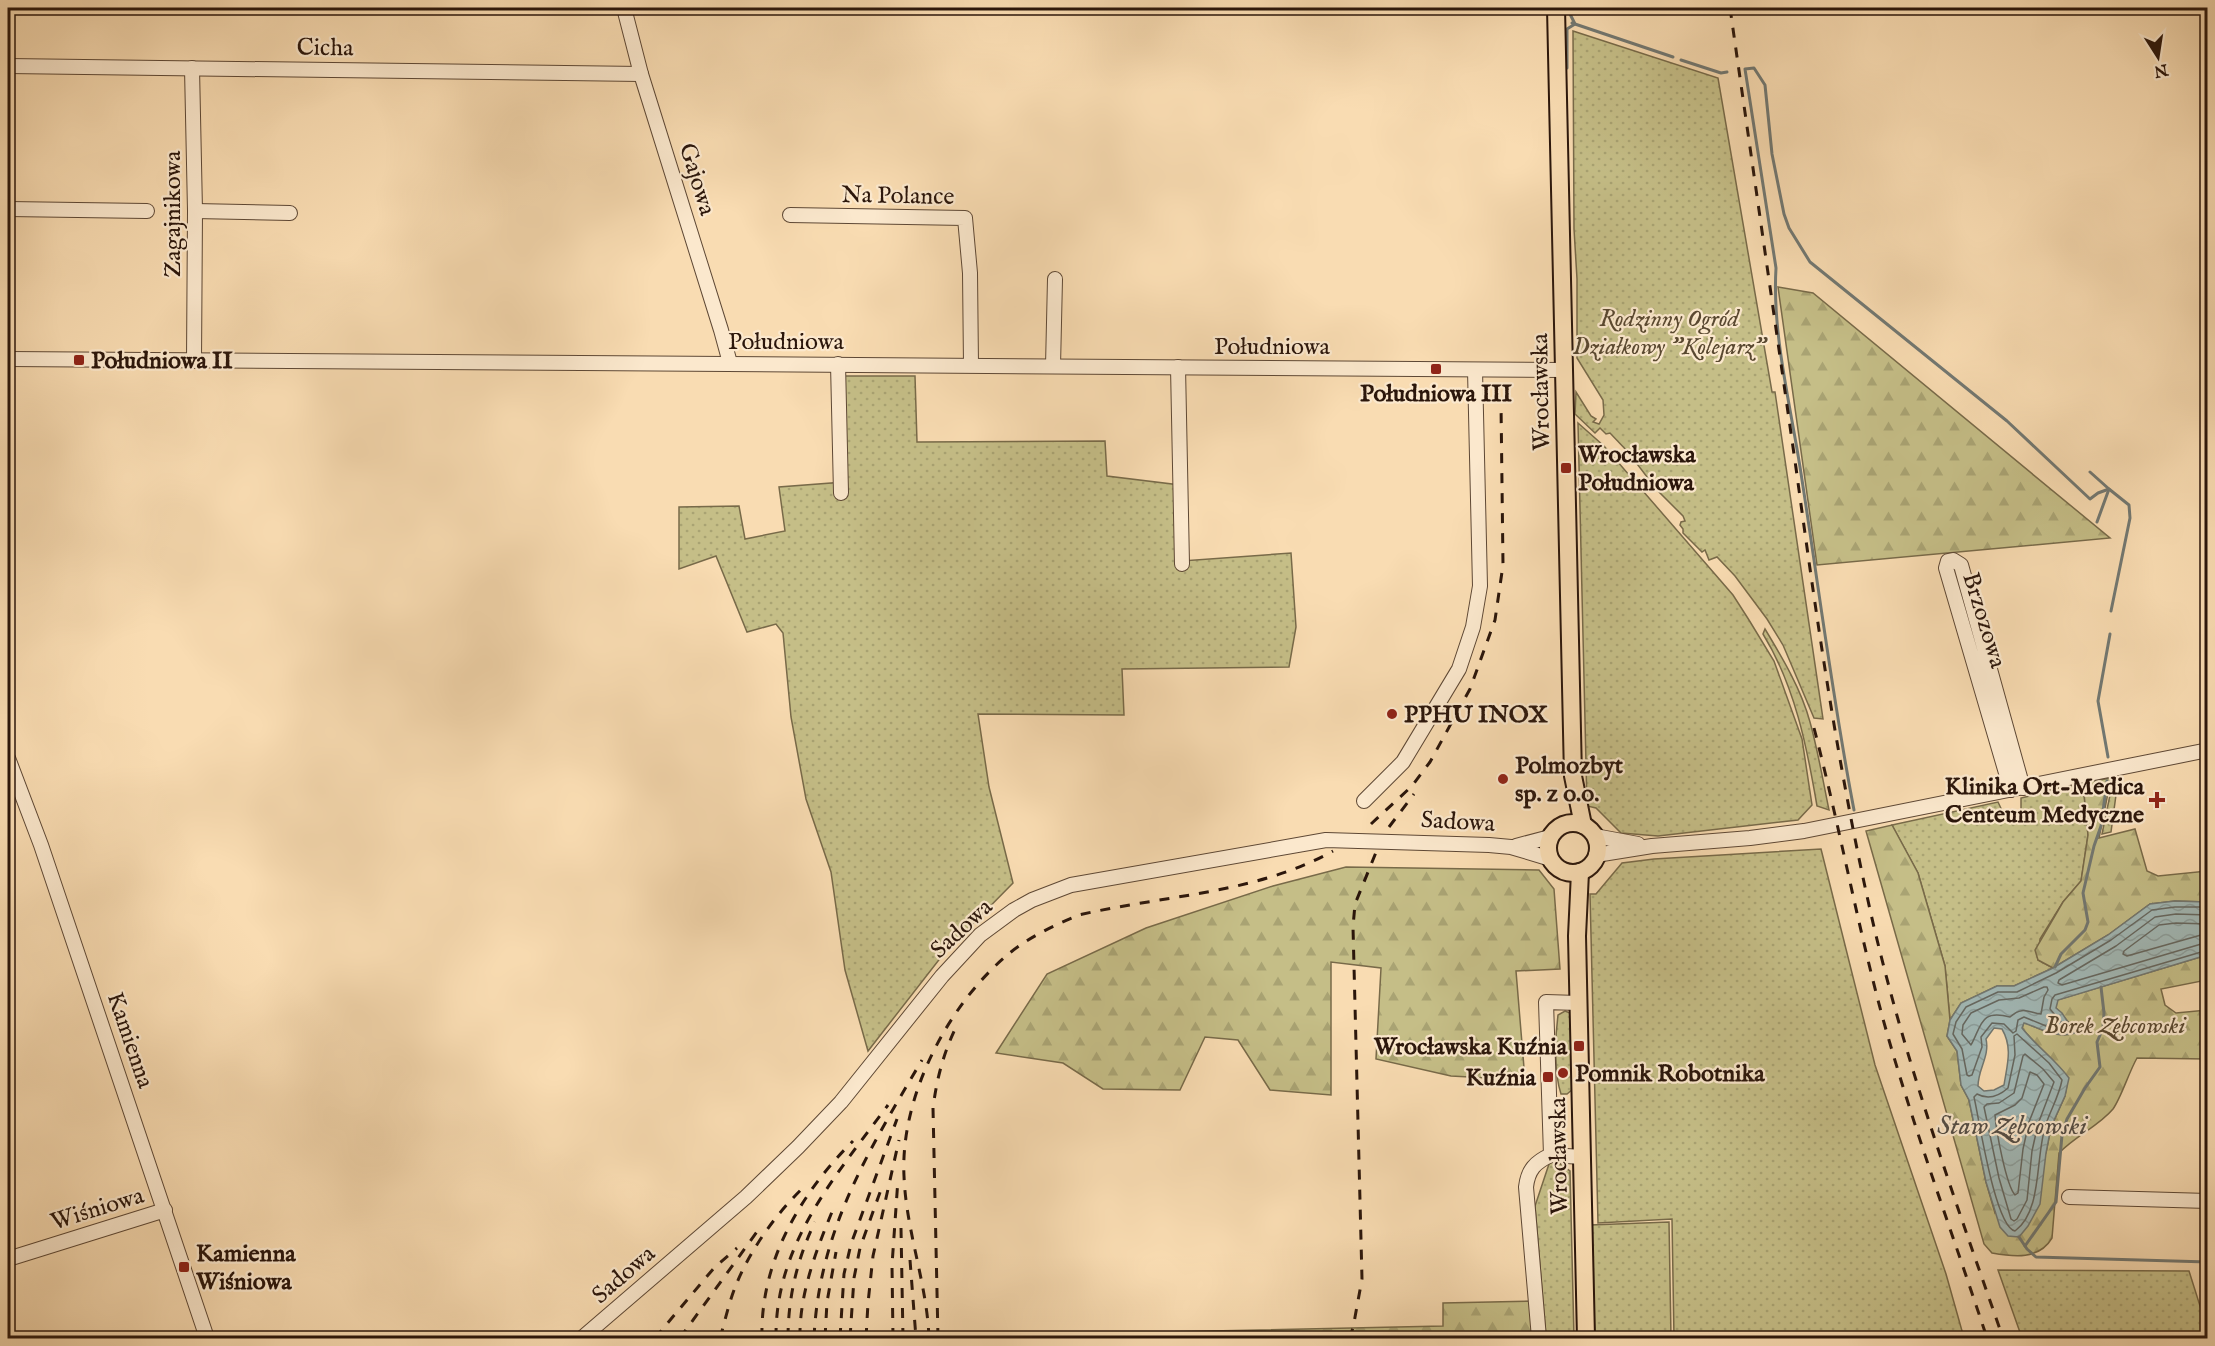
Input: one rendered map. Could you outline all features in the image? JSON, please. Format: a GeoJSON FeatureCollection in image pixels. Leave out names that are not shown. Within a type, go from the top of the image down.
{"type":"FeatureCollection","features":[{"type":"Feature","properties":{"kind":"main road","name":"Wrocławska"},"geometry":{"type":"LineString","coordinates":[[1556,8],[1563,349],[1561,370],[1564,396],[1573,776],[1564,825]]}},
{"type":"Feature","properties":{"kind":"main road","name":"Wrocławska"},"geometry":{"type":"LineString","coordinates":[[1573,776],[1589,831]]}},
{"type":"Feature","properties":{"kind":"main road"},"geometry":{"type":"LineString","coordinates":[[1571,823],[1589,831],[1597,842],[1596,855],[1587,868],[1573,872],[1554,864],[1548,852],[1550,837],[1556,830],[1571,823]]}},
{"type":"Feature","properties":{"kind":"main road","name":"Wrocławska"},"geometry":{"type":"LineString","coordinates":[[1573,872],[1577,936],[1586,1338]]}},
{"type":"Feature","properties":{"kind":"street","name":"Gajowa"},"geometry":{"type":"LineString","coordinates":[[624,8],[641,74],[730,363]]}},
{"type":"Feature","properties":{"kind":"street","name":"Cicha"},"geometry":{"type":"LineString","coordinates":[[8,66],[641,74]]}},
{"type":"Feature","properties":{"kind":"street","name":"Zagajnikowa"},"geometry":{"type":"LineString","coordinates":[[192,68],[195,211],[194,361]]}},
{"type":"Feature","properties":{"kind":"street"},"geometry":{"type":"LineString","coordinates":[[8,209],[147,211]]}},
{"type":"Feature","properties":{"kind":"street"},"geometry":{"type":"LineString","coordinates":[[195,211],[290,213]]}},
{"type":"Feature","properties":{"kind":"street","name":"Na Polance"},"geometry":{"type":"LineString","coordinates":[[790,215],[965,218],[970,273],[971,365]]}},
{"type":"Feature","properties":{"kind":"street"},"geometry":{"type":"LineString","coordinates":[[1053,366],[1055,279]]}},
{"type":"Feature","properties":{"kind":"street","name":"Południowa"},"geometry":{"type":"LineString","coordinates":[[8,359],[1561,370]]}},
{"type":"Feature","properties":{"kind":"street"},"geometry":{"type":"LineString","coordinates":[[838,364],[841,493]]}},
{"type":"Feature","properties":{"kind":"street"},"geometry":{"type":"LineString","coordinates":[[1178,367],[1182,564]]}},
{"type":"Feature","properties":{"kind":"street"},"geometry":{"type":"LineString","coordinates":[[1364,801],[1403,762],[1460,669],[1473,627],[1480,586],[1481,370]]}},
{"type":"Feature","properties":{"kind":"street","name":"Brzozowa"},"geometry":{"type":"LineString","coordinates":[[1953,560],[1961,565],[2017,789],[1946,568],[1948,561],[1953,560]]}},
{"type":"Feature","properties":{"kind":"street"},"geometry":{"type":"LineString","coordinates":[[1596,855],[1652,846],[1792,833],[2208,750]]}},
{"type":"Feature","properties":{"kind":"street","name":"Kamienna"},"geometry":{"type":"LineString","coordinates":[[8,758],[11,774],[45,856],[207,1338]]}},
{"type":"Feature","properties":{"kind":"street"},"geometry":{"type":"LineString","coordinates":[[1589,831],[1652,846]]}},
{"type":"Feature","properties":{"kind":"street","name":"Sadowa"},"geometry":{"type":"LineString","coordinates":[[1511,847],[1550,837]]}},
{"type":"Feature","properties":{"kind":"street","name":"Sadowa"},"geometry":{"type":"LineString","coordinates":[[582,1338],[719,1221],[798,1147],[842,1101],[942,976],[980,935],[1014,910],[1071,885],[1326,840],[1511,847],[1551,859]]}},
{"type":"Feature","properties":{"kind":"street"},"geometry":{"type":"LineString","coordinates":[[1551,1155],[1546,1002],[1578,1004]]}},
{"type":"Feature","properties":{"kind":"street"},"geometry":{"type":"LineString","coordinates":[[1539,1338],[1526,1187],[1528,1176],[1532,1166],[1551,1155],[1582,1156]]}},
{"type":"Feature","properties":{"kind":"street"},"geometry":{"type":"LineString","coordinates":[[2069,1197],[2208,1201]]}},
{"type":"Feature","properties":{"kind":"street","name":"Wiśniowa"},"geometry":{"type":"LineString","coordinates":[[8,1259],[165,1210]]}},
{"type":"Feature","properties":{"kind":"green space","name":"Rodzinny Ogród Działkowy \"Kolejarz\""},"geometry":{"type":"Polygon","coordinates":[[[1573,31],[1718,78],[1772,392],[1775,392],[1823,719],[1814,718],[1783,645],[1735,576],[1717,557],[1709,560],[1705,550],[1702,552],[1683,533],[1680,525],[1685,521],[1683,516],[1657,490],[1628,452],[1610,433],[1606,434],[1600,428],[1595,433],[1575,414],[1576,392],[1591,416],[1596,419],[1593,422],[1599,424],[1604,415],[1603,400],[1577,358],[1573,31]]]}},
{"type":"Feature","properties":{"kind":"green space"},"geometry":{"type":"Polygon","coordinates":[[[1778,287],[1813,293],[2110,538],[1817,565],[1778,287]]]}},
{"type":"Feature","properties":{"kind":"green space"},"geometry":{"type":"Polygon","coordinates":[[[844,376],[915,376],[917,442],[1105,441],[1107,476],[1180,485],[1182,561],[1291,553],[1296,627],[1289,667],[1122,669],[1124,715],[978,714],[989,787],[1013,883],[945,952],[868,1051],[845,970],[831,872],[806,799],[791,717],[783,633],[776,624],[747,632],[716,556],[679,569],[679,507],[739,506],[745,539],[785,531],[779,487],[844,482],[844,376]]]}},
{"type":"Feature","properties":{"kind":"green space","name":"Rodzinny Ogród Działkowy \"Kolejarz\""},"geometry":{"type":"Polygon","coordinates":[[[1578,423],[1604,446],[1733,595],[1774,661],[1802,739],[1812,805],[1798,820],[1658,836],[1621,833],[1596,808],[1587,806],[1578,423]]]}},
{"type":"Feature","properties":{"kind":"green space"},"geometry":{"type":"Polygon","coordinates":[[[1765,629],[1802,698],[1816,744],[1829,810],[1817,806],[1809,762],[1792,696],[1763,634],[1765,629]]]}},
{"type":"Feature","properties":{"kind":"green space","name":"Borek Zębcowski"},"geometry":{"type":"Polygon","coordinates":[[[2111,778],[2099,838],[2135,829],[2147,871],[2158,876],[2207,871],[2207,902],[2175,901],[2150,904],[2108,935],[2053,968],[2038,960],[2035,950],[2063,902],[2081,881],[2088,835],[2083,783],[2111,778]]]}},
{"type":"Feature","properties":{"kind":"green space"},"geometry":{"type":"Polygon","coordinates":[[[2083,783],[2088,835],[2081,881],[2063,902],[2040,939],[2038,960],[2053,968],[2014,986],[1997,986],[1961,1003],[1950,1020],[1945,966],[1918,873],[1892,825],[1998,802],[2007,821],[2021,820],[2021,798],[2083,783]]]}},
{"type":"Feature","properties":{"kind":"green space"},"geometry":{"type":"Polygon","coordinates":[[[2110,795],[2116,795],[2111,832],[2102,834],[2110,795]]]}},
{"type":"Feature","properties":{"kind":"green space","name":"Borek Zębcowski"},"geometry":{"type":"Polygon","coordinates":[[[1892,825],[1918,873],[1945,966],[1950,1020],[1947,1036],[1957,1051],[1961,1085],[1969,1100],[1986,1182],[1995,1213],[2046,1153],[2051,1127],[2065,1096],[2068,1078],[2022,1028],[2024,1022],[2055,1034],[2074,1033],[2072,1026],[2056,1008],[2057,1000],[2207,955],[2207,980],[2161,989],[2165,1005],[2176,1013],[2207,1010],[2207,1059],[2137,1058],[2113,1109],[2059,1153],[2052,1238],[2047,1245],[2033,1253],[2017,1256],[1992,1253],[1984,1244],[1866,831],[1892,825]]]}},
{"type":"Feature","properties":{"kind":"green space"},"geometry":{"type":"Polygon","coordinates":[[[1821,849],[1875,1065],[1946,1274],[1964,1338],[1674,1338],[1672,1219],[1598,1223],[1590,894],[1596,894],[1622,863],[1821,849]]]}},
{"type":"Feature","properties":{"kind":"green space"},"geometry":{"type":"Polygon","coordinates":[[[1346,867],[1539,870],[1554,889],[1560,969],[1516,971],[1525,1080],[1451,1076],[1376,1059],[1381,968],[1331,962],[1331,1095],[1270,1090],[1238,1040],[1205,1037],[1180,1090],[1103,1089],[1063,1063],[996,1053],[1047,974],[1146,928],[1273,886],[1346,867]]]}},
{"type":"Feature","properties":{"kind":"green space"},"geometry":{"type":"Polygon","coordinates":[[[1565,1011],[1572,1017],[1573,1089],[1567,1094],[1561,1094],[1556,1066],[1556,1034],[1558,1015],[1565,1011]]]}},
{"type":"Feature","properties":{"kind":"green space"},"geometry":{"type":"Polygon","coordinates":[[[1551,1158],[1570,1171],[1574,1338],[1546,1338],[1535,1206],[1551,1158]]]}},
{"type":"Feature","properties":{"kind":"green space"},"geometry":{"type":"Polygon","coordinates":[[[1669,1222],[1671,1338],[1595,1338],[1590,1225],[1669,1222]]]}},
{"type":"Feature","properties":{"kind":"green space"},"geometry":{"type":"Polygon","coordinates":[[[1998,1270],[2189,1271],[2207,1328],[2207,1338],[2022,1338],[1998,1270]]]}},
{"type":"Feature","properties":{"kind":"green space"},"geometry":{"type":"Polygon","coordinates":[[[1533,1301],[1535,1338],[1162,1338],[1162,1332],[1443,1326],[1443,1303],[1533,1301]]]}},
{"type":"Feature","properties":{"kind":"water","name":"Staw Zębcowski"},"geometry":{"type":"Polygon","coordinates":[[[2175,901],[2207,902],[2207,955],[2058,1000],[2056,1008],[2075,1033],[2055,1034],[2024,1023],[2022,1028],[2069,1078],[2065,1096],[2051,1127],[2040,1204],[2019,1237],[2008,1236],[2000,1227],[1986,1182],[1969,1100],[1961,1085],[1957,1051],[1947,1036],[1950,1020],[1961,1003],[1997,986],[2014,986],[2053,968],[2108,935],[2150,904],[2175,901]],[[1994,1028],[1986,1039],[1986,1051],[1978,1086],[1984,1091],[1994,1090],[2004,1085],[2008,1050],[2002,1029],[1994,1028]]]}},
{"type":"Feature","properties":{"kind":"waterway"},"geometry":{"type":"LineString","coordinates":[[1567,8],[1575,24],[1567,29],[1567,68]]}},
{"type":"Feature","properties":{"kind":"waterway"},"geometry":{"type":"LineString","coordinates":[[1572,23],[1673,57]]}},
{"type":"Feature","properties":{"kind":"waterway"},"geometry":{"type":"LineString","coordinates":[[1681,60],[1721,73],[1727,72]]}},
{"type":"Feature","properties":{"kind":"waterway"},"geometry":{"type":"LineString","coordinates":[[1854,810],[1779,343],[1775,293],[1776,268],[1745,69],[1754,68],[1765,85],[1772,154],[1784,214],[1789,228],[1810,262],[2007,421],[2090,499],[2109,489],[2129,505],[2130,518],[2111,611]]}},
{"type":"Feature","properties":{"kind":"waterway"},"geometry":{"type":"LineString","coordinates":[[2090,472],[2109,489],[2097,522]]}},
{"type":"Feature","properties":{"kind":"waterway"},"geometry":{"type":"LineString","coordinates":[[2108,757],[2098,701],[2110,634]]}},
{"type":"Feature","properties":{"kind":"waterway"},"geometry":{"type":"LineString","coordinates":[[2055,967],[2061,954],[2085,930],[2088,922],[2083,893],[2101,826],[2107,781]]}},
{"type":"Feature","properties":{"kind":"waterway"},"geometry":{"type":"LineString","coordinates":[[2025,1246],[2056,1202],[2062,1135],[2067,1119],[2100,1067],[2097,1042],[2103,1028],[2104,1013],[2101,987]]}},
{"type":"Feature","properties":{"kind":"waterway"},"geometry":{"type":"LineString","coordinates":[[2019,1237],[2036,1257],[2208,1262]]}},
{"type":"Feature","properties":{"kind":"waterway"},"geometry":{"type":"LineString","coordinates":[[8,1320],[17,1338]]}},
{"type":"Feature","properties":{"kind":"railway"},"geometry":{"type":"LineString","coordinates":[[1730,8],[1821,641],[1839,756],[1861,870],[1901,1031],[1950,1186],[2003,1338]]}},
{"type":"Feature","properties":{"kind":"railway"},"geometry":{"type":"LineString","coordinates":[[1371,824],[1412,786],[1430,762],[1470,689],[1495,620],[1503,565],[1501,404]]}},
{"type":"Feature","properties":{"kind":"railway"},"geometry":{"type":"LineString","coordinates":[[1814,728],[1883,1019],[1920,1139],[1987,1338]]}},
{"type":"Feature","properties":{"kind":"railway"},"geometry":{"type":"LineString","coordinates":[[1389,827],[1414,794]]}},
{"type":"Feature","properties":{"kind":"railway"},"geometry":{"type":"LineString","coordinates":[[1349,1338],[1362,1279],[1353,927],[1355,904],[1379,845]]}},
{"type":"Feature","properties":{"kind":"railway"},"geometry":{"type":"LineString","coordinates":[[929,1338],[925,1297],[908,1217],[904,1176],[905,1145],[910,1114],[920,1083],[949,1024],[968,997],[988,973],[1019,946],[1044,931],[1079,915],[1241,885],[1303,865],[1333,851]]}},
{"type":"Feature","properties":{"kind":"railway"},"geometry":{"type":"LineString","coordinates":[[938,1338],[933,1108],[942,1064],[958,1023]]}},
{"type":"Feature","properties":{"kind":"railway"},"geometry":{"type":"LineString","coordinates":[[814,1338],[818,1299],[836,1226],[883,1126],[922,1060]]}},
{"type":"Feature","properties":{"kind":"railway"},"geometry":{"type":"LineString","coordinates":[[776,1338],[778,1304],[797,1242],[829,1186],[888,1105]]}},
{"type":"Feature","properties":{"kind":"railway"},"geometry":{"type":"LineString","coordinates":[[840,1338],[844,1274],[851,1244],[897,1119]]}},
{"type":"Feature","properties":{"kind":"railway"},"geometry":{"type":"LineString","coordinates":[[866,1338],[873,1256],[899,1140]]}},
{"type":"Feature","properties":{"kind":"railway"},"geometry":{"type":"LineString","coordinates":[[762,1338],[763,1310],[768,1283],[787,1231],[816,1183],[853,1141]]}},
{"type":"Feature","properties":{"kind":"railway"},"geometry":{"type":"LineString","coordinates":[[893,1338],[892,1265],[898,1179]]}},
{"type":"Feature","properties":{"kind":"railway"},"geometry":{"type":"LineString","coordinates":[[720,1338],[734,1291],[749,1257],[776,1218],[807,1184]]}},
{"type":"Feature","properties":{"kind":"railway"},"geometry":{"type":"LineString","coordinates":[[850,1338],[854,1278],[860,1248],[883,1184]]}},
{"type":"Feature","properties":{"kind":"railway"},"geometry":{"type":"LineString","coordinates":[[800,1338],[800,1321],[806,1288],[834,1207]]}},
{"type":"Feature","properties":{"kind":"railway"},"geometry":{"type":"LineString","coordinates":[[788,1338],[795,1279],[803,1250],[815,1222]]}},
{"type":"Feature","properties":{"kind":"railway"},"geometry":{"type":"LineString","coordinates":[[901,1228],[903,1338]]}},
{"type":"Feature","properties":{"kind":"railway"},"geometry":{"type":"LineString","coordinates":[[680,1338],[759,1229]]}},
{"type":"Feature","properties":{"kind":"railway"},"geometry":{"type":"LineString","coordinates":[[655,1338],[714,1268],[737,1248]]}},
{"type":"Feature","properties":{"kind":"railway"},"geometry":{"type":"LineString","coordinates":[[825,1338],[827,1302],[836,1252]]}},
{"type":"Feature","properties":{"kind":"railway"},"geometry":{"type":"LineString","coordinates":[[910,1260],[916,1338]]}},
{"type":"Feature","properties":{"kind":"place","name":"Południowa II"},"geometry":{"type":"Point","coordinates":[79,360]}},
{"type":"Feature","properties":{"kind":"place","name":"Południowa III"},"geometry":{"type":"Point","coordinates":[1436,369]}},
{"type":"Feature","properties":{"kind":"place","name":"Wrocławska Południowa"},"geometry":{"type":"Point","coordinates":[1566,468]}},
{"type":"Feature","properties":{"kind":"place","name":"PPHU INOX"},"geometry":{"type":"Point","coordinates":[1392,714]}},
{"type":"Feature","properties":{"kind":"place","name":"Polmozbyt sp. z o.o."},"geometry":{"type":"Point","coordinates":[1503,779]}},
{"type":"Feature","properties":{"kind":"place","name":"Klinika Ort-Medica Centeum Medyczne"},"geometry":{"type":"Point","coordinates":[2157,800]}},
{"type":"Feature","properties":{"kind":"place","name":"Wrocławska Kuźnia"},"geometry":{"type":"Point","coordinates":[1579,1046]}},
{"type":"Feature","properties":{"kind":"place","name":"Pomnik Robotnika"},"geometry":{"type":"Point","coordinates":[1563,1073]}},
{"type":"Feature","properties":{"kind":"place","name":"Kuźnia"},"geometry":{"type":"Point","coordinates":[1548,1077]}},
{"type":"Feature","properties":{"kind":"place","name":"Kamienna Wiśniowa"},"geometry":{"type":"Point","coordinates":[184,1267]}}]}
